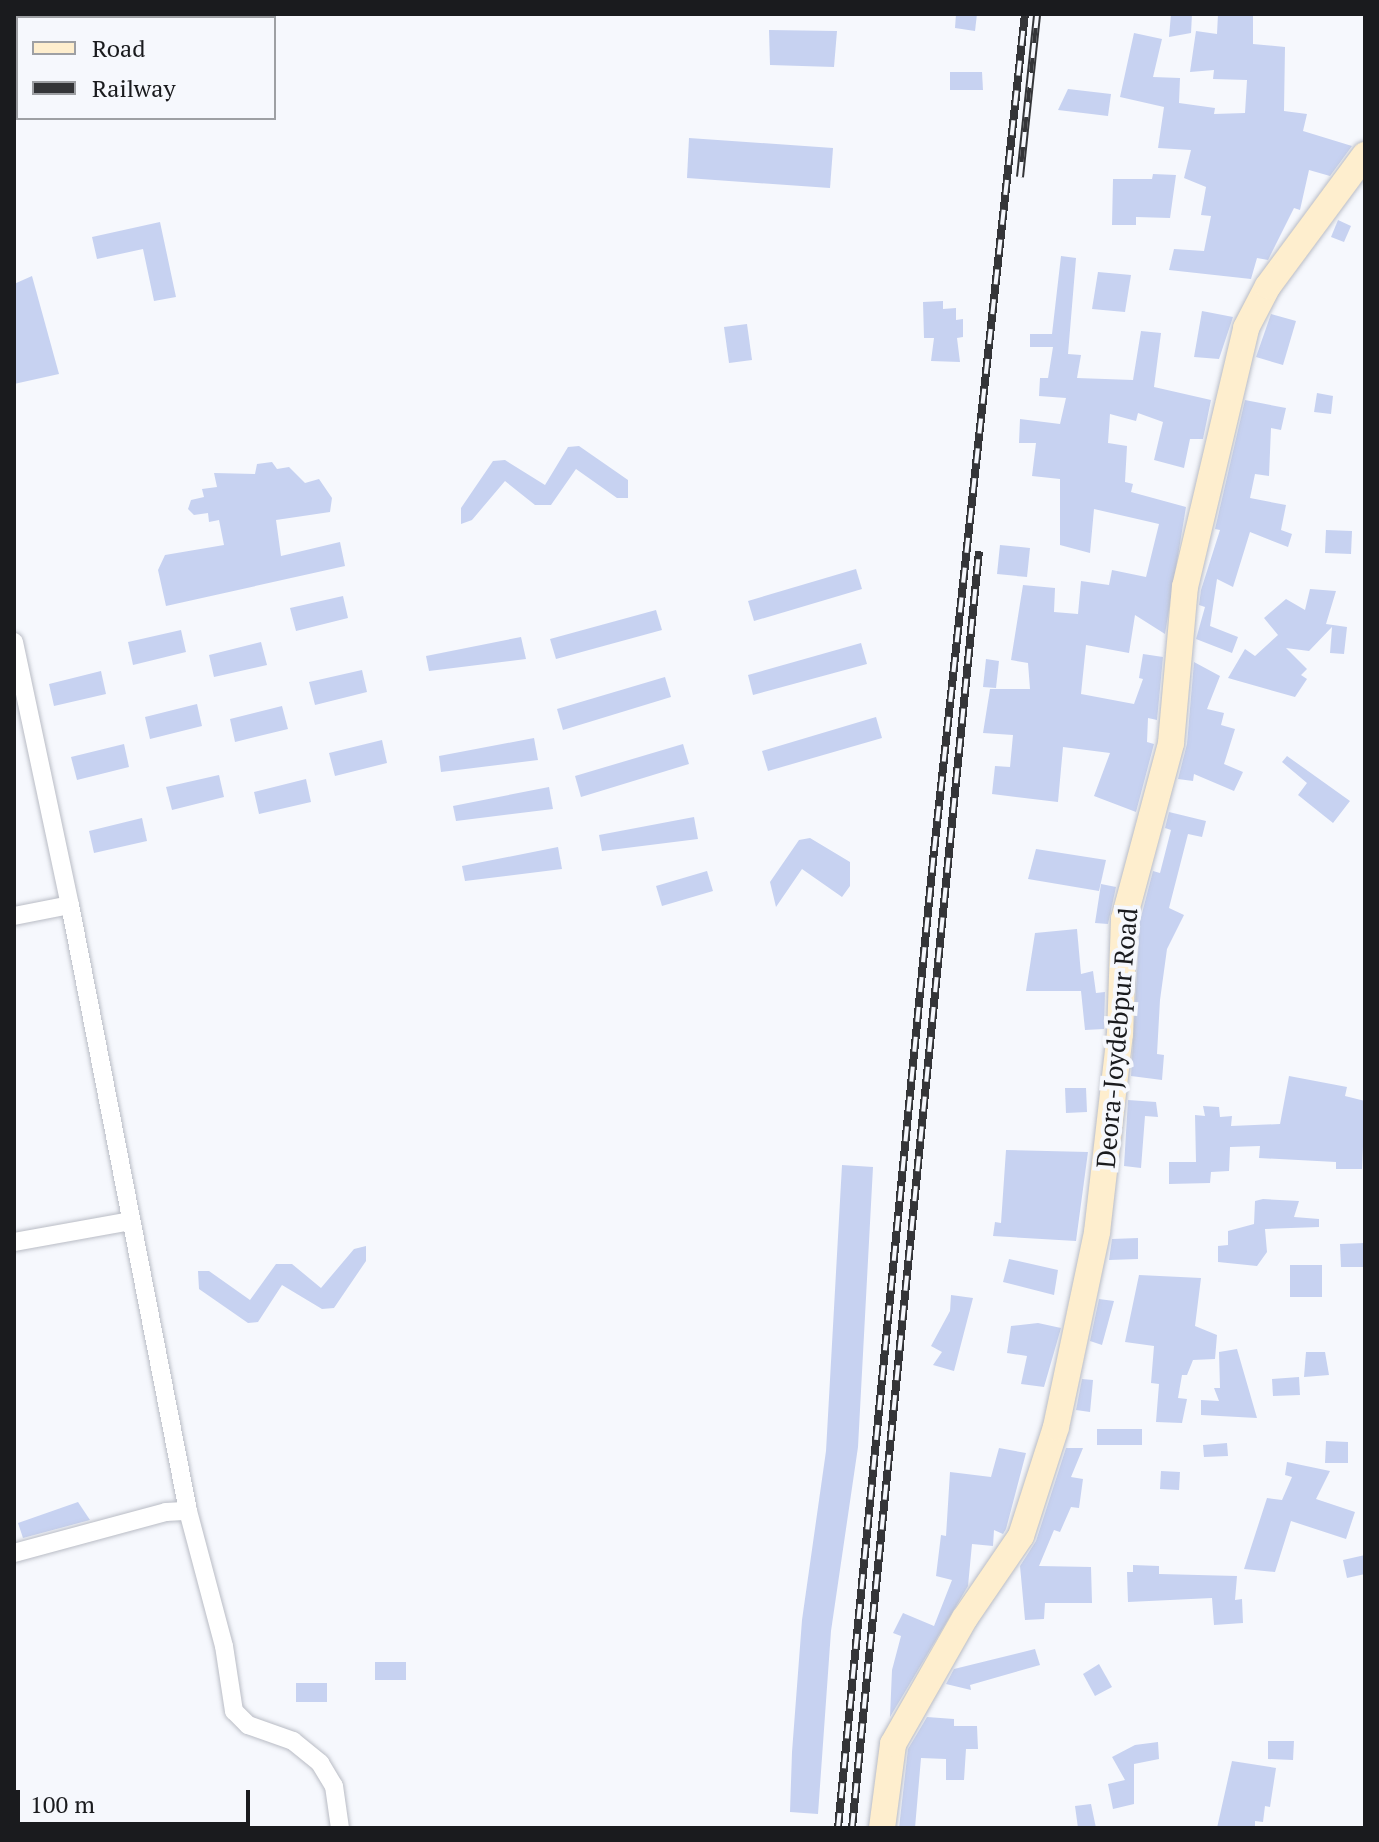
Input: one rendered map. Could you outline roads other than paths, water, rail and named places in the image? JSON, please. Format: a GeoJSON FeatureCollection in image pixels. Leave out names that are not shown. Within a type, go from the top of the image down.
{"type":"FeatureCollection","features":[{"type":"Feature","properties":{"kind":"street","name":"Deora-Joydebpur Road"},"geometry":{"type":"LineString","coordinates":[[882,1828],[893,1744],[965,1618],[1021,1536],[1056,1427],[1102,1192],[1120,1034],[1124,919],[1171,743],[1185,587],[1243,337],[1268,286],[1365,155]]}},
{"type":"Feature","properties":{"kind":"street"},"geometry":{"type":"LineString","coordinates":[[14,642],[70,905],[188,1511],[224,1646],[234,1711],[248,1725],[306,1749],[320,1763],[334,1786],[340,1828]]}},
{"type":"Feature","properties":{"kind":"street"},"geometry":{"type":"LineString","coordinates":[[14,916],[70,905]]}},
{"type":"Feature","properties":{"kind":"street"},"geometry":{"type":"LineString","coordinates":[[14,1242],[131,1221]]}},
{"type":"Feature","properties":{"kind":"street"},"geometry":{"type":"LineString","coordinates":[[14,1553],[166,1512],[188,1511]]}},
{"type":"Feature","properties":{"kind":"railway"},"geometry":{"type":"LineString","coordinates":[[838,1828],[934,851],[1025,14]]}},
{"type":"Feature","properties":{"kind":"railway"},"geometry":{"type":"LineString","coordinates":[[1020,177],[1037,14]]}},
{"type":"Feature","properties":{"kind":"railway"},"geometry":{"type":"LineString","coordinates":[[852,1828],[979,551]]}}]}
